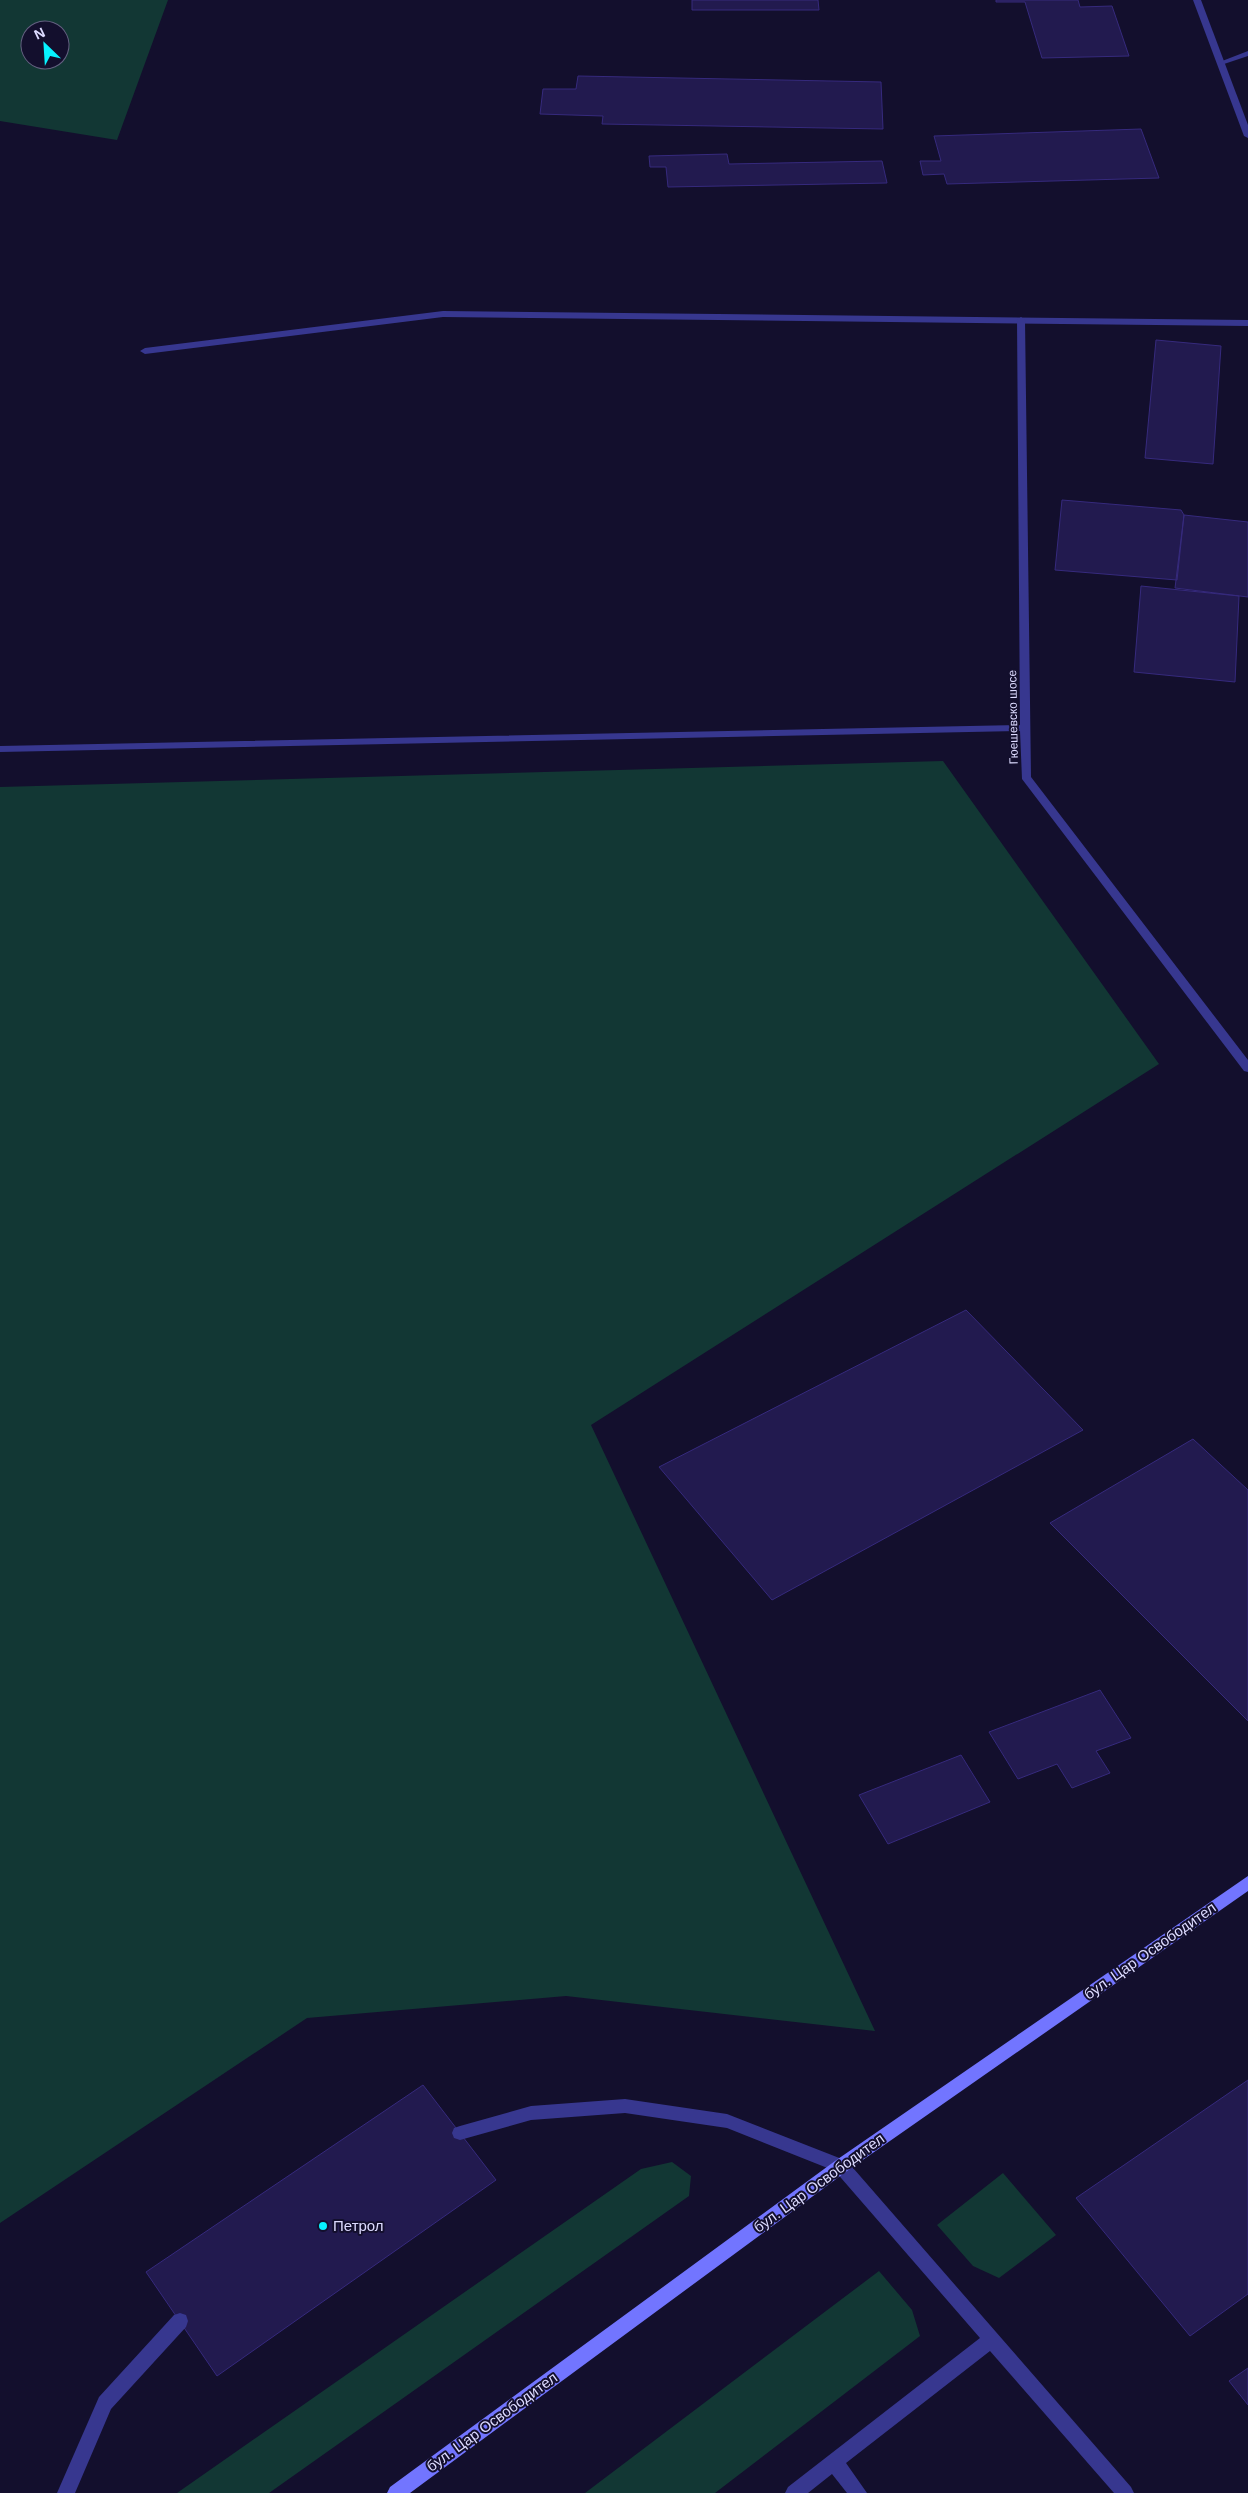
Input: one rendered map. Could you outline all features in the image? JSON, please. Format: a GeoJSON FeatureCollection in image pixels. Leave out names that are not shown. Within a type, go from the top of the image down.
{"type":"FeatureCollection","features":[{"type":"Feature","properties":{"kind":"main road","name":"бул. Цар Освободител"},"geometry":{"type":"LineString","coordinates":[[396,2493],[841,2166],[1248,1883]]}},
{"type":"Feature","properties":{"kind":"street"},"geometry":{"type":"LineString","coordinates":[[1197,0],[1248,136]]}},
{"type":"Feature","properties":{"kind":"street"},"geometry":{"type":"LineString","coordinates":[[1221,63],[1248,53]]}},
{"type":"Feature","properties":{"kind":"street"},"geometry":{"type":"LineString","coordinates":[[145,351],[443,314],[1248,323]]}},
{"type":"Feature","properties":{"kind":"street","name":"Гюешевско шосе"},"geometry":{"type":"LineString","coordinates":[[1021,320],[1026,777],[1248,1068]]}},
{"type":"Feature","properties":{"kind":"street"},"geometry":{"type":"LineString","coordinates":[[0,749],[1026,728]]}},
{"type":"Feature","properties":{"kind":"street"},"geometry":{"type":"LineString","coordinates":[[460,2133],[530,2113],[625,2106],[727,2121],[841,2166],[1126,2493]]}},
{"type":"Feature","properties":{"kind":"street"},"geometry":{"type":"LineString","coordinates":[[66,2493],[105,2403],[180,2321]]}},
{"type":"Feature","properties":{"kind":"street"},"geometry":{"type":"LineString","coordinates":[[794,2493],[992,2338]]}},
{"type":"Feature","properties":{"kind":"street"},"geometry":{"type":"LineString","coordinates":[[834,2462],[858,2493]]}},
{"type":"Feature","properties":{"kind":"green space"},"geometry":{"type":"Polygon","coordinates":[[[0,0],[168,0],[117,140],[0,121],[0,0]]]}},
{"type":"Feature","properties":{"kind":"green space"},"geometry":{"type":"Polygon","coordinates":[[[943,761],[1159,1064],[591,1425],[875,2031],[566,1996],[307,2018],[0,2223],[0,787],[943,761]]]}},
{"type":"Feature","properties":{"kind":"green space"},"geometry":{"type":"Polygon","coordinates":[[[672,2162],[691,2176],[689,2196],[269,2493],[177,2493],[641,2169],[672,2162]]]}},
{"type":"Feature","properties":{"kind":"green space"},"geometry":{"type":"Polygon","coordinates":[[[1003,2173],[1056,2235],[999,2278],[973,2266],[937,2225],[1003,2173]]]}},
{"type":"Feature","properties":{"kind":"green space"},"geometry":{"type":"Polygon","coordinates":[[[879,2271],[912,2310],[920,2336],[715,2493],[585,2493],[879,2271]]]}},
{"type":"Feature","properties":{"kind":"building"},"geometry":{"type":"Polygon","coordinates":[[[692,0],[818,0],[819,10],[692,10],[692,0]]]}},
{"type":"Feature","properties":{"kind":"building"},"geometry":{"type":"Polygon","coordinates":[[[996,0],[1078,0],[1080,7],[1112,6],[1129,56],[1042,58],[1025,2],[996,2],[996,0]]]}},
{"type":"Feature","properties":{"kind":"building"},"geometry":{"type":"Polygon","coordinates":[[[578,76],[881,82],[883,129],[602,124],[603,116],[540,114],[543,89],[576,89],[578,76]]]}},
{"type":"Feature","properties":{"kind":"building"},"geometry":{"type":"Polygon","coordinates":[[[1141,129],[1159,178],[947,184],[944,174],[923,175],[920,161],[941,161],[934,136],[1141,129]]]}},
{"type":"Feature","properties":{"kind":"building"},"geometry":{"type":"Polygon","coordinates":[[[727,154],[729,164],[882,161],[887,183],[668,187],[666,167],[650,167],[649,156],[727,154]]]}},
{"type":"Feature","properties":{"kind":"building"},"geometry":{"type":"Polygon","coordinates":[[[1156,340],[1221,346],[1213,464],[1145,458],[1156,340]]]}},
{"type":"Feature","properties":{"kind":"building"},"geometry":{"type":"Polygon","coordinates":[[[1062,500],[1181,510],[1184,515],[1177,580],[1055,570],[1062,500]]]}},
{"type":"Feature","properties":{"kind":"building"},"geometry":{"type":"Polygon","coordinates":[[[1184,515],[1248,522],[1248,597],[1175,588],[1184,515]]]}},
{"type":"Feature","properties":{"kind":"building"},"geometry":{"type":"Polygon","coordinates":[[[1141,586],[1239,596],[1235,682],[1134,672],[1141,586]]]}},
{"type":"Feature","properties":{"kind":"building"},"geometry":{"type":"Polygon","coordinates":[[[966,1310],[1083,1430],[772,1600],[659,1467],[966,1310]]]}},
{"type":"Feature","properties":{"kind":"building"},"geometry":{"type":"Polygon","coordinates":[[[1193,1439],[1248,1490],[1248,1721],[1050,1523],[1193,1439]]]}},
{"type":"Feature","properties":{"kind":"building"},"geometry":{"type":"Polygon","coordinates":[[[1100,1690],[1131,1738],[1096,1751],[1110,1773],[1072,1788],[1057,1764],[1018,1779],[989,1732],[1100,1690]]]}},
{"type":"Feature","properties":{"kind":"building"},"geometry":{"type":"Polygon","coordinates":[[[961,1755],[990,1802],[888,1844],[859,1795],[961,1755]]]}},
{"type":"Feature","properties":{"kind":"building"},"geometry":{"type":"Polygon","coordinates":[[[1248,2080],[1248,2294],[1190,2336],[1076,2198],[1248,2080]]]}},
{"type":"Feature","properties":{"kind":"building","name":"Петрол"},"geometry":{"type":"Polygon","coordinates":[[[423,2085],[496,2180],[217,2376],[146,2272],[423,2085]]]}},
{"type":"Feature","properties":{"kind":"building"},"geometry":{"type":"Polygon","coordinates":[[[1248,2368],[1248,2405],[1229,2381],[1248,2368]]]}},
{"type":"Feature","properties":{"kind":"place","name":"Петрол"},"geometry":{"type":"Point","coordinates":[323,2226]}}]}
